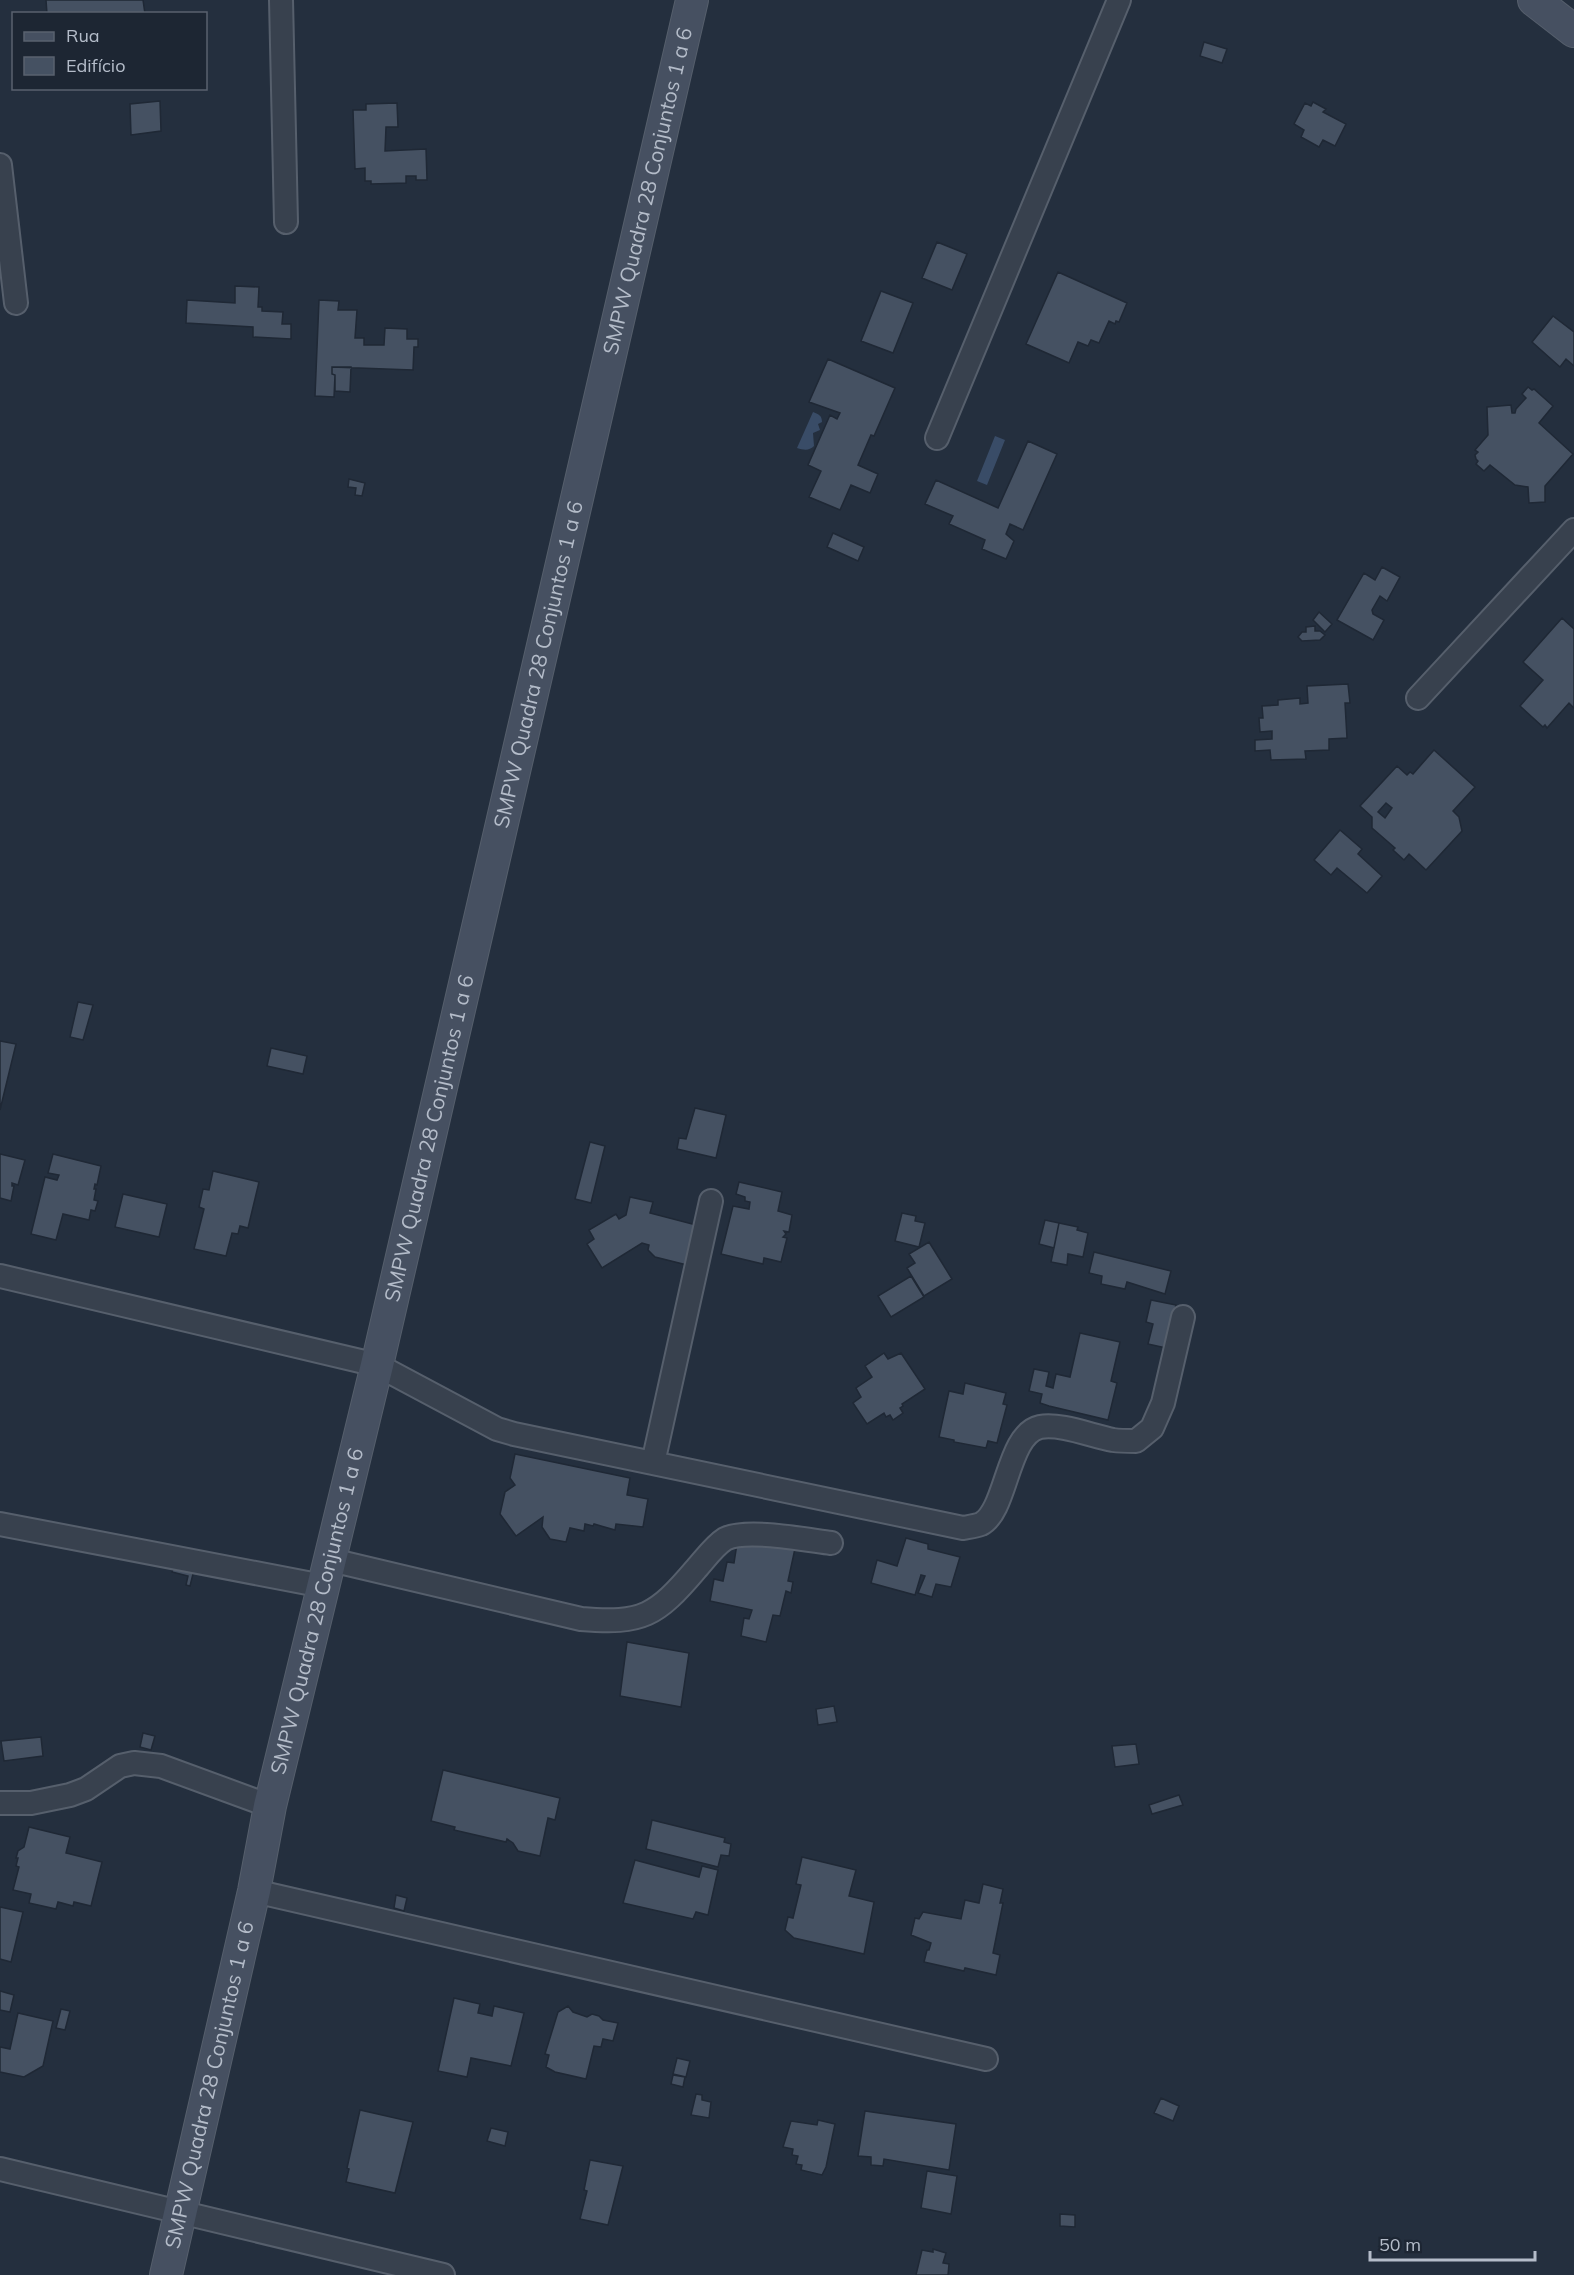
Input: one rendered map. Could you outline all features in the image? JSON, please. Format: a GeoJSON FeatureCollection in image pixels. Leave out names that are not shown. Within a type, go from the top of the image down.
{"type":"FeatureCollection","features":[{"type":"Feature","properties":{"kind":"street"},"geometry":{"type":"LineString","coordinates":[[281,0],[286,222]]}},
{"type":"Feature","properties":{"kind":"street","name":"SMPW Quadra 28 Conjuntos 1 a 6"},"geometry":{"type":"LineString","coordinates":[[166,2275],[254,1891],[270,1806],[377,1365],[692,0]]}},
{"type":"Feature","properties":{"kind":"street"},"geometry":{"type":"LineString","coordinates":[[938,438],[1119,0]]}},
{"type":"Feature","properties":{"kind":"street"},"geometry":{"type":"LineString","coordinates":[[1534,0],[1574,31]]}},
{"type":"Feature","properties":{"kind":"street"},"geometry":{"type":"LineString","coordinates":[[0,165],[16,303]]}},
{"type":"Feature","properties":{"kind":"street"},"geometry":{"type":"LineString","coordinates":[[1418,698],[1574,530]]}},
{"type":"Feature","properties":{"kind":"street"},"geometry":{"type":"LineString","coordinates":[[653,1463],[711,1201]]}},
{"type":"Feature","properties":{"kind":"street"},"geometry":{"type":"LineString","coordinates":[[0,1276],[377,1365],[497,1429],[963,1528],[982,1523],[994,1508],[1020,1446],[1026,1435],[1034,1429],[1042,1426],[1052,1427],[1114,1440],[1136,1442],[1152,1428],[1163,1403],[1183,1317]]}},
{"type":"Feature","properties":{"kind":"street"},"geometry":{"type":"LineString","coordinates":[[0,1524],[327,1573],[581,1619],[614,1622],[629,1621],[653,1611],[674,1595],[710,1552],[726,1539],[745,1535],[831,1543]]}},
{"type":"Feature","properties":{"kind":"street"},"geometry":{"type":"LineString","coordinates":[[0,1803],[31,1803],[70,1795],[86,1789],[120,1767],[134,1763],[161,1767],[270,1806]]}},
{"type":"Feature","properties":{"kind":"street"},"geometry":{"type":"LineString","coordinates":[[254,1891],[986,2060]]}},
{"type":"Feature","properties":{"kind":"street"},"geometry":{"type":"LineString","coordinates":[[0,2169],[443,2275]]}},
{"type":"Feature","properties":{"kind":"water"},"geometry":{"type":"Polygon","coordinates":[[[813,412],[820,416],[822,422],[818,424],[820,430],[813,433],[814,446],[806,450],[797,448],[813,412]]]}},
{"type":"Feature","properties":{"kind":"water"},"geometry":{"type":"Polygon","coordinates":[[[995,436],[1005,440],[987,485],[977,481],[995,436]]]}},
{"type":"Feature","properties":{"kind":"building"},"geometry":{"type":"Polygon","coordinates":[[[46,0],[143,0],[145,12],[47,12],[46,0]]]}},
{"type":"Feature","properties":{"kind":"building"},"geometry":{"type":"Polygon","coordinates":[[[1204,42],[1227,49],[1222,63],[1200,56],[1204,42]]]}},
{"type":"Feature","properties":{"kind":"building"},"geometry":{"type":"Polygon","coordinates":[[[160,101],[161,131],[131,135],[130,104],[160,101]]]}},
{"type":"Feature","properties":{"kind":"building"},"geometry":{"type":"Polygon","coordinates":[[[1313,102],[1326,109],[1323,112],[1346,124],[1335,146],[1323,140],[1319,147],[1301,137],[1304,130],[1294,124],[1305,103],[1311,106],[1313,102]]]}},
{"type":"Feature","properties":{"kind":"building"},"geometry":{"type":"Polygon","coordinates":[[[397,103],[398,127],[386,127],[385,151],[426,149],[427,180],[416,180],[416,176],[406,176],[406,183],[371,184],[371,181],[365,181],[365,168],[355,169],[353,110],[366,110],[366,104],[397,103]]]}},
{"type":"Feature","properties":{"kind":"building"},"geometry":{"type":"Polygon","coordinates":[[[937,242],[967,254],[952,290],[922,278],[937,242]]]}},
{"type":"Feature","properties":{"kind":"building"},"geometry":{"type":"Polygon","coordinates":[[[1058,272],[1127,303],[1119,322],[1116,321],[1115,324],[1109,321],[1099,343],[1091,340],[1088,346],[1078,342],[1069,363],[1026,344],[1058,272]]]}},
{"type":"Feature","properties":{"kind":"building"},"geometry":{"type":"Polygon","coordinates":[[[235,286],[259,287],[258,307],[262,307],[262,311],[283,312],[282,324],[291,324],[291,339],[253,337],[253,327],[186,323],[187,300],[235,303],[235,286]]]}},
{"type":"Feature","properties":{"kind":"building"},"geometry":{"type":"Polygon","coordinates":[[[881,291],[913,303],[893,353],[861,341],[881,291]]]}},
{"type":"Feature","properties":{"kind":"building"},"geometry":{"type":"Polygon","coordinates":[[[319,300],[339,301],[338,310],[357,310],[355,338],[364,338],[364,345],[384,345],[385,328],[407,329],[407,339],[418,339],[418,347],[414,347],[413,370],[332,367],[332,374],[335,375],[334,397],[315,396],[319,300]]]}},
{"type":"Feature","properties":{"kind":"building"},"geometry":{"type":"Polygon","coordinates":[[[1553,316],[1574,332],[1574,366],[1566,359],[1560,367],[1532,342],[1553,316]]]}},
{"type":"Feature","properties":{"kind":"building"},"geometry":{"type":"Polygon","coordinates":[[[828,359],[895,388],[874,436],[871,435],[858,465],[878,474],[870,493],[851,485],[840,510],[809,497],[821,471],[808,465],[830,415],[837,419],[840,413],[809,402],[828,359]]]}},
{"type":"Feature","properties":{"kind":"building"},"geometry":{"type":"Polygon","coordinates":[[[332,367],[351,367],[350,392],[335,391],[335,375],[332,374],[332,367]]]}},
{"type":"Feature","properties":{"kind":"building"},"geometry":{"type":"Polygon","coordinates":[[[1528,387],[1534,389],[1553,406],[1539,423],[1573,454],[1545,486],[1545,502],[1529,503],[1528,487],[1515,485],[1490,465],[1484,471],[1476,464],[1478,461],[1475,455],[1478,452],[1475,450],[1488,435],[1487,407],[1511,405],[1512,413],[1515,413],[1526,398],[1522,394],[1528,387]]]}},
{"type":"Feature","properties":{"kind":"building"},"geometry":{"type":"Polygon","coordinates":[[[1028,441],[1057,454],[1023,530],[1010,524],[1006,534],[1014,541],[1006,559],[982,549],[985,540],[949,524],[953,516],[925,504],[936,480],[998,508],[1028,441]]]}},
{"type":"Feature","properties":{"kind":"building"},"geometry":{"type":"Polygon","coordinates":[[[349,479],[365,483],[362,496],[355,495],[356,488],[348,487],[349,479]]]}},
{"type":"Feature","properties":{"kind":"building"},"geometry":{"type":"Polygon","coordinates":[[[833,533],[864,547],[858,561],[827,547],[833,533]]]}},
{"type":"Feature","properties":{"kind":"building"},"geometry":{"type":"Polygon","coordinates":[[[1382,567],[1400,577],[1387,601],[1380,596],[1372,610],[1373,614],[1384,620],[1373,640],[1337,620],[1364,573],[1375,580],[1382,567]]]}},
{"type":"Feature","properties":{"kind":"building"},"geometry":{"type":"Polygon","coordinates":[[[1319,612],[1332,624],[1325,632],[1313,620],[1319,612]]]}},
{"type":"Feature","properties":{"kind":"building"},"geometry":{"type":"Polygon","coordinates":[[[1562,618],[1574,629],[1574,708],[1569,703],[1547,728],[1520,706],[1543,680],[1523,662],[1562,618]]]}},
{"type":"Feature","properties":{"kind":"building"},"geometry":{"type":"Polygon","coordinates":[[[1315,626],[1315,631],[1320,631],[1325,635],[1320,640],[1302,641],[1298,637],[1302,632],[1306,632],[1306,627],[1315,626]]]}},
{"type":"Feature","properties":{"kind":"building"},"geometry":{"type":"Polygon","coordinates":[[[1348,684],[1350,703],[1345,703],[1347,738],[1329,739],[1329,750],[1305,751],[1306,759],[1271,760],[1270,750],[1255,751],[1255,740],[1272,739],[1272,731],[1260,732],[1259,718],[1263,718],[1262,706],[1278,705],[1278,700],[1300,698],[1300,704],[1308,703],[1307,686],[1348,684]]]}},
{"type":"Feature","properties":{"kind":"building"},"geometry":{"type":"Polygon","coordinates":[[[1434,750],[1475,787],[1453,811],[1459,817],[1462,831],[1426,870],[1409,854],[1404,860],[1393,850],[1395,848],[1372,828],[1372,817],[1360,806],[1397,766],[1407,775],[1410,772],[1413,774],[1434,750]],[[1386,803],[1378,812],[1385,818],[1392,808],[1386,803]]]}},
{"type":"Feature","properties":{"kind":"building"},"geometry":{"type":"Polygon","coordinates":[[[1340,830],[1362,849],[1358,854],[1382,876],[1367,893],[1337,868],[1331,875],[1314,860],[1340,830]]]}},
{"type":"Feature","properties":{"kind":"building"},"geometry":{"type":"Polygon","coordinates":[[[78,1002],[93,1005],[83,1040],[70,1037],[78,1002]]]}},
{"type":"Feature","properties":{"kind":"building"},"geometry":{"type":"Polygon","coordinates":[[[0,1041],[16,1044],[0,1110],[0,1041]]]}},
{"type":"Feature","properties":{"kind":"building"},"geometry":{"type":"Polygon","coordinates":[[[271,1048],[307,1056],[303,1074],[267,1066],[271,1048]]]}},
{"type":"Feature","properties":{"kind":"building"},"geometry":{"type":"Polygon","coordinates":[[[695,1108],[726,1115],[716,1158],[677,1149],[679,1138],[686,1139],[695,1108]]]}},
{"type":"Feature","properties":{"kind":"building"},"geometry":{"type":"Polygon","coordinates":[[[590,1142],[605,1146],[591,1203],[575,1199],[590,1142]]]}},
{"type":"Feature","properties":{"kind":"building"},"geometry":{"type":"Polygon","coordinates":[[[0,1154],[25,1160],[18,1185],[12,1183],[14,1186],[11,1201],[0,1198],[0,1154]]]}},
{"type":"Feature","properties":{"kind":"building"},"geometry":{"type":"Polygon","coordinates":[[[53,1154],[101,1166],[94,1189],[96,1189],[94,1200],[98,1201],[95,1211],[91,1210],[89,1220],[63,1214],[56,1240],[31,1234],[45,1177],[57,1180],[59,1175],[48,1173],[53,1154]]]}},
{"type":"Feature","properties":{"kind":"building"},"geometry":{"type":"Polygon","coordinates":[[[213,1171],[259,1182],[248,1228],[240,1226],[238,1234],[232,1233],[226,1256],[194,1249],[204,1209],[199,1207],[203,1189],[209,1190],[213,1171]]]}},
{"type":"Feature","properties":{"kind":"building"},"geometry":{"type":"Polygon","coordinates":[[[739,1182],[782,1192],[778,1211],[792,1215],[789,1232],[784,1231],[786,1234],[783,1237],[787,1238],[781,1262],[764,1258],[763,1264],[721,1254],[733,1206],[749,1209],[750,1202],[745,1201],[745,1197],[736,1194],[739,1182]]]}},
{"type":"Feature","properties":{"kind":"building"},"geometry":{"type":"Polygon","coordinates":[[[123,1194],[167,1204],[159,1237],[115,1227],[123,1194]]]}},
{"type":"Feature","properties":{"kind":"building"},"geometry":{"type":"Polygon","coordinates":[[[630,1197],[653,1202],[650,1213],[700,1226],[691,1266],[655,1257],[648,1250],[649,1245],[642,1243],[602,1268],[587,1244],[594,1239],[589,1230],[616,1214],[619,1219],[626,1215],[630,1197]]]}},
{"type":"Feature","properties":{"kind":"building"},"geometry":{"type":"Polygon","coordinates":[[[902,1213],[916,1216],[915,1221],[925,1223],[919,1247],[895,1241],[902,1213]]]}},
{"type":"Feature","properties":{"kind":"building"},"geometry":{"type":"Polygon","coordinates":[[[1045,1220],[1059,1223],[1054,1248],[1039,1244],[1045,1220]]]}},
{"type":"Feature","properties":{"kind":"building"},"geometry":{"type":"Polygon","coordinates":[[[1059,1223],[1078,1227],[1077,1230],[1088,1233],[1083,1257],[1068,1254],[1067,1265],[1051,1262],[1059,1223]]]}},
{"type":"Feature","properties":{"kind":"building"},"geometry":{"type":"Polygon","coordinates":[[[929,1242],[952,1279],[924,1296],[907,1268],[915,1263],[909,1254],[929,1242]]]}},
{"type":"Feature","properties":{"kind":"building"},"geometry":{"type":"Polygon","coordinates":[[[1094,1252],[1171,1271],[1165,1294],[1127,1282],[1125,1289],[1101,1284],[1102,1276],[1089,1273],[1094,1252]]]}},
{"type":"Feature","properties":{"kind":"building"},"geometry":{"type":"Polygon","coordinates":[[[911,1276],[924,1297],[891,1317],[878,1296],[911,1276]]]}},
{"type":"Feature","properties":{"kind":"building"},"geometry":{"type":"Polygon","coordinates":[[[1151,1300],[1176,1305],[1166,1348],[1148,1344],[1153,1324],[1146,1322],[1151,1300]]]}},
{"type":"Feature","properties":{"kind":"building"},"geometry":{"type":"Polygon","coordinates":[[[1080,1333],[1120,1342],[1111,1381],[1117,1383],[1108,1420],[1040,1403],[1042,1394],[1029,1391],[1034,1369],[1049,1372],[1046,1386],[1053,1388],[1056,1374],[1070,1377],[1080,1333]]]}},
{"type":"Feature","properties":{"kind":"building"},"geometry":{"type":"Polygon","coordinates":[[[884,1353],[888,1359],[901,1353],[925,1389],[902,1404],[900,1408],[903,1413],[893,1420],[890,1415],[886,1417],[884,1413],[867,1424],[853,1403],[861,1397],[856,1388],[872,1377],[865,1366],[884,1353]]]}},
{"type":"Feature","properties":{"kind":"building"},"geometry":{"type":"Polygon","coordinates":[[[965,1383],[1006,1393],[1003,1404],[1007,1405],[997,1443],[988,1441],[986,1448],[939,1437],[949,1391],[963,1394],[965,1383]]]}},
{"type":"Feature","properties":{"kind":"building"},"geometry":{"type":"Polygon","coordinates":[[[515,1454],[630,1478],[627,1495],[648,1499],[643,1527],[616,1524],[615,1530],[585,1524],[584,1531],[570,1528],[566,1542],[550,1539],[542,1527],[543,1517],[516,1536],[500,1514],[505,1492],[515,1485],[510,1478],[515,1454]]]}},
{"type":"Feature","properties":{"kind":"building"},"geometry":{"type":"Polygon","coordinates":[[[739,1531],[796,1544],[788,1581],[793,1582],[791,1593],[786,1591],[780,1616],[773,1615],[766,1642],[741,1636],[744,1618],[749,1619],[752,1610],[710,1601],[714,1579],[723,1581],[727,1562],[734,1563],[739,1531]]]}},
{"type":"Feature","properties":{"kind":"building"},"geometry":{"type":"Polygon","coordinates":[[[906,1538],[928,1544],[928,1549],[960,1557],[951,1587],[936,1584],[932,1597],[918,1593],[925,1576],[921,1575],[915,1595],[871,1583],[877,1560],[897,1566],[906,1538]]]}},
{"type":"Feature","properties":{"kind":"building"},"geometry":{"type":"Polygon","coordinates":[[[176,1556],[197,1558],[190,1586],[186,1585],[188,1576],[172,1572],[176,1556]]]}},
{"type":"Feature","properties":{"kind":"building"},"geometry":{"type":"Polygon","coordinates":[[[627,1642],[689,1653],[681,1707],[620,1696],[627,1642]]]}},
{"type":"Feature","properties":{"kind":"building"},"geometry":{"type":"Polygon","coordinates":[[[834,1706],[837,1722],[818,1725],[816,1709],[834,1706]]]}},
{"type":"Feature","properties":{"kind":"building"},"geometry":{"type":"Polygon","coordinates":[[[143,1733],[155,1736],[151,1750],[140,1747],[143,1733]]]}},
{"type":"Feature","properties":{"kind":"building"},"geometry":{"type":"Polygon","coordinates":[[[41,1737],[43,1756],[4,1761],[1,1741],[41,1737]]]}},
{"type":"Feature","properties":{"kind":"building"},"geometry":{"type":"Polygon","coordinates":[[[1136,1744],[1139,1764],[1115,1767],[1112,1746],[1136,1744]]]}},
{"type":"Feature","properties":{"kind":"building"},"geometry":{"type":"Polygon","coordinates":[[[443,1770],[560,1798],[555,1820],[548,1818],[540,1856],[518,1851],[507,1839],[506,1842],[454,1830],[455,1827],[431,1821],[443,1770]]]}},
{"type":"Feature","properties":{"kind":"building"},"geometry":{"type":"Polygon","coordinates":[[[1179,1795],[1183,1805],[1152,1814],[1149,1805],[1179,1795]]]}},
{"type":"Feature","properties":{"kind":"building"},"geometry":{"type":"Polygon","coordinates":[[[652,1820],[725,1838],[724,1842],[731,1844],[729,1856],[721,1855],[718,1867],[646,1849],[652,1820]]]}},
{"type":"Feature","properties":{"kind":"building"},"geometry":{"type":"Polygon","coordinates":[[[29,1827],[70,1837],[66,1853],[102,1862],[91,1906],[74,1902],[73,1906],[58,1902],[56,1909],[29,1903],[31,1894],[13,1890],[19,1867],[16,1866],[18,1858],[16,1858],[18,1851],[24,1847],[29,1827]]]}},
{"type":"Feature","properties":{"kind":"building"},"geometry":{"type":"Polygon","coordinates":[[[802,1857],[856,1870],[849,1896],[874,1902],[864,1954],[794,1938],[785,1930],[788,1917],[793,1918],[801,1885],[796,1884],[802,1857]]]}},
{"type":"Feature","properties":{"kind":"building"},"geometry":{"type":"Polygon","coordinates":[[[635,1860],[699,1877],[702,1866],[718,1870],[708,1915],[696,1912],[693,1919],[623,1903],[635,1860]]]}},
{"type":"Feature","properties":{"kind":"building"},"geometry":{"type":"Polygon","coordinates":[[[983,1884],[1003,1889],[1000,1903],[1003,1903],[993,1953],[1000,1955],[996,1975],[924,1962],[931,1943],[911,1935],[915,1918],[919,1919],[923,1912],[961,1919],[965,1900],[979,1903],[983,1884]]]}},
{"type":"Feature","properties":{"kind":"building"},"geometry":{"type":"Polygon","coordinates":[[[396,1895],[407,1898],[404,1911],[394,1908],[396,1895]]]}},
{"type":"Feature","properties":{"kind":"building"},"geometry":{"type":"Polygon","coordinates":[[[0,1907],[23,1912],[11,1962],[0,1959],[0,1907]]]}},
{"type":"Feature","properties":{"kind":"building"},"geometry":{"type":"Polygon","coordinates":[[[0,1991],[14,1995],[10,2012],[0,2010],[0,1991]]]}},
{"type":"Feature","properties":{"kind":"building"},"geometry":{"type":"Polygon","coordinates":[[[454,1998],[480,2004],[478,2013],[492,2016],[494,2006],[524,2013],[511,2066],[471,2058],[467,2077],[438,2071],[454,1998]]]}},
{"type":"Feature","properties":{"kind":"building"},"geometry":{"type":"Polygon","coordinates":[[[568,2006],[573,2012],[587,2017],[592,2014],[603,2020],[618,2023],[613,2041],[603,2039],[601,2047],[594,2046],[586,2079],[555,2072],[546,2067],[549,2055],[545,2054],[558,2012],[568,2006]]]}},
{"type":"Feature","properties":{"kind":"building"},"geometry":{"type":"Polygon","coordinates":[[[61,2009],[70,2011],[65,2030],[56,2028],[61,2009]]]}},
{"type":"Feature","properties":{"kind":"building"},"geometry":{"type":"Polygon","coordinates":[[[18,2013],[53,2021],[43,2066],[24,2077],[0,2072],[0,2047],[10,2049],[18,2013]]]}},
{"type":"Feature","properties":{"kind":"building"},"geometry":{"type":"Polygon","coordinates":[[[677,2058],[690,2061],[686,2077],[673,2074],[677,2058]]]}},
{"type":"Feature","properties":{"kind":"building"},"geometry":{"type":"Polygon","coordinates":[[[673,2075],[685,2077],[683,2087],[671,2084],[673,2075]]]}},
{"type":"Feature","properties":{"kind":"building"},"geometry":{"type":"Polygon","coordinates":[[[696,2094],[702,2095],[702,2100],[711,2102],[709,2118],[691,2115],[696,2094]]]}},
{"type":"Feature","properties":{"kind":"building"},"geometry":{"type":"Polygon","coordinates":[[[1161,2098],[1179,2106],[1173,2121],[1154,2113],[1161,2098]]]}},
{"type":"Feature","properties":{"kind":"building"},"geometry":{"type":"Polygon","coordinates":[[[360,2110],[413,2122],[395,2193],[346,2182],[360,2110]]]}},
{"type":"Feature","properties":{"kind":"building"},"geometry":{"type":"Polygon","coordinates":[[[865,2111],[956,2124],[949,2170],[884,2159],[883,2166],[871,2165],[871,2157],[858,2156],[865,2111]]]}},
{"type":"Feature","properties":{"kind":"building"},"geometry":{"type":"Polygon","coordinates":[[[818,2120],[835,2124],[826,2167],[822,2175],[801,2170],[802,2165],[796,2164],[798,2156],[792,2155],[793,2149],[783,2147],[791,2121],[817,2125],[818,2120]]]}},
{"type":"Feature","properties":{"kind":"building"},"geometry":{"type":"Polygon","coordinates":[[[491,2128],[508,2132],[505,2146],[487,2141],[491,2128]]]}},
{"type":"Feature","properties":{"kind":"building"},"geometry":{"type":"Polygon","coordinates":[[[590,2160],[623,2166],[608,2225],[580,2219],[587,2191],[584,2190],[590,2160]]]}},
{"type":"Feature","properties":{"kind":"building"},"geometry":{"type":"Polygon","coordinates":[[[927,2171],[957,2176],[951,2214],[921,2208],[927,2171]]]}},
{"type":"Feature","properties":{"kind":"building"},"geometry":{"type":"Polygon","coordinates":[[[1060,2214],[1075,2215],[1075,2227],[1060,2226],[1060,2214]]]}},
{"type":"Feature","properties":{"kind":"building"},"geometry":{"type":"Polygon","coordinates":[[[933,2249],[946,2253],[943,2263],[949,2264],[948,2275],[916,2275],[922,2250],[933,2252],[933,2249]]]}}]}
